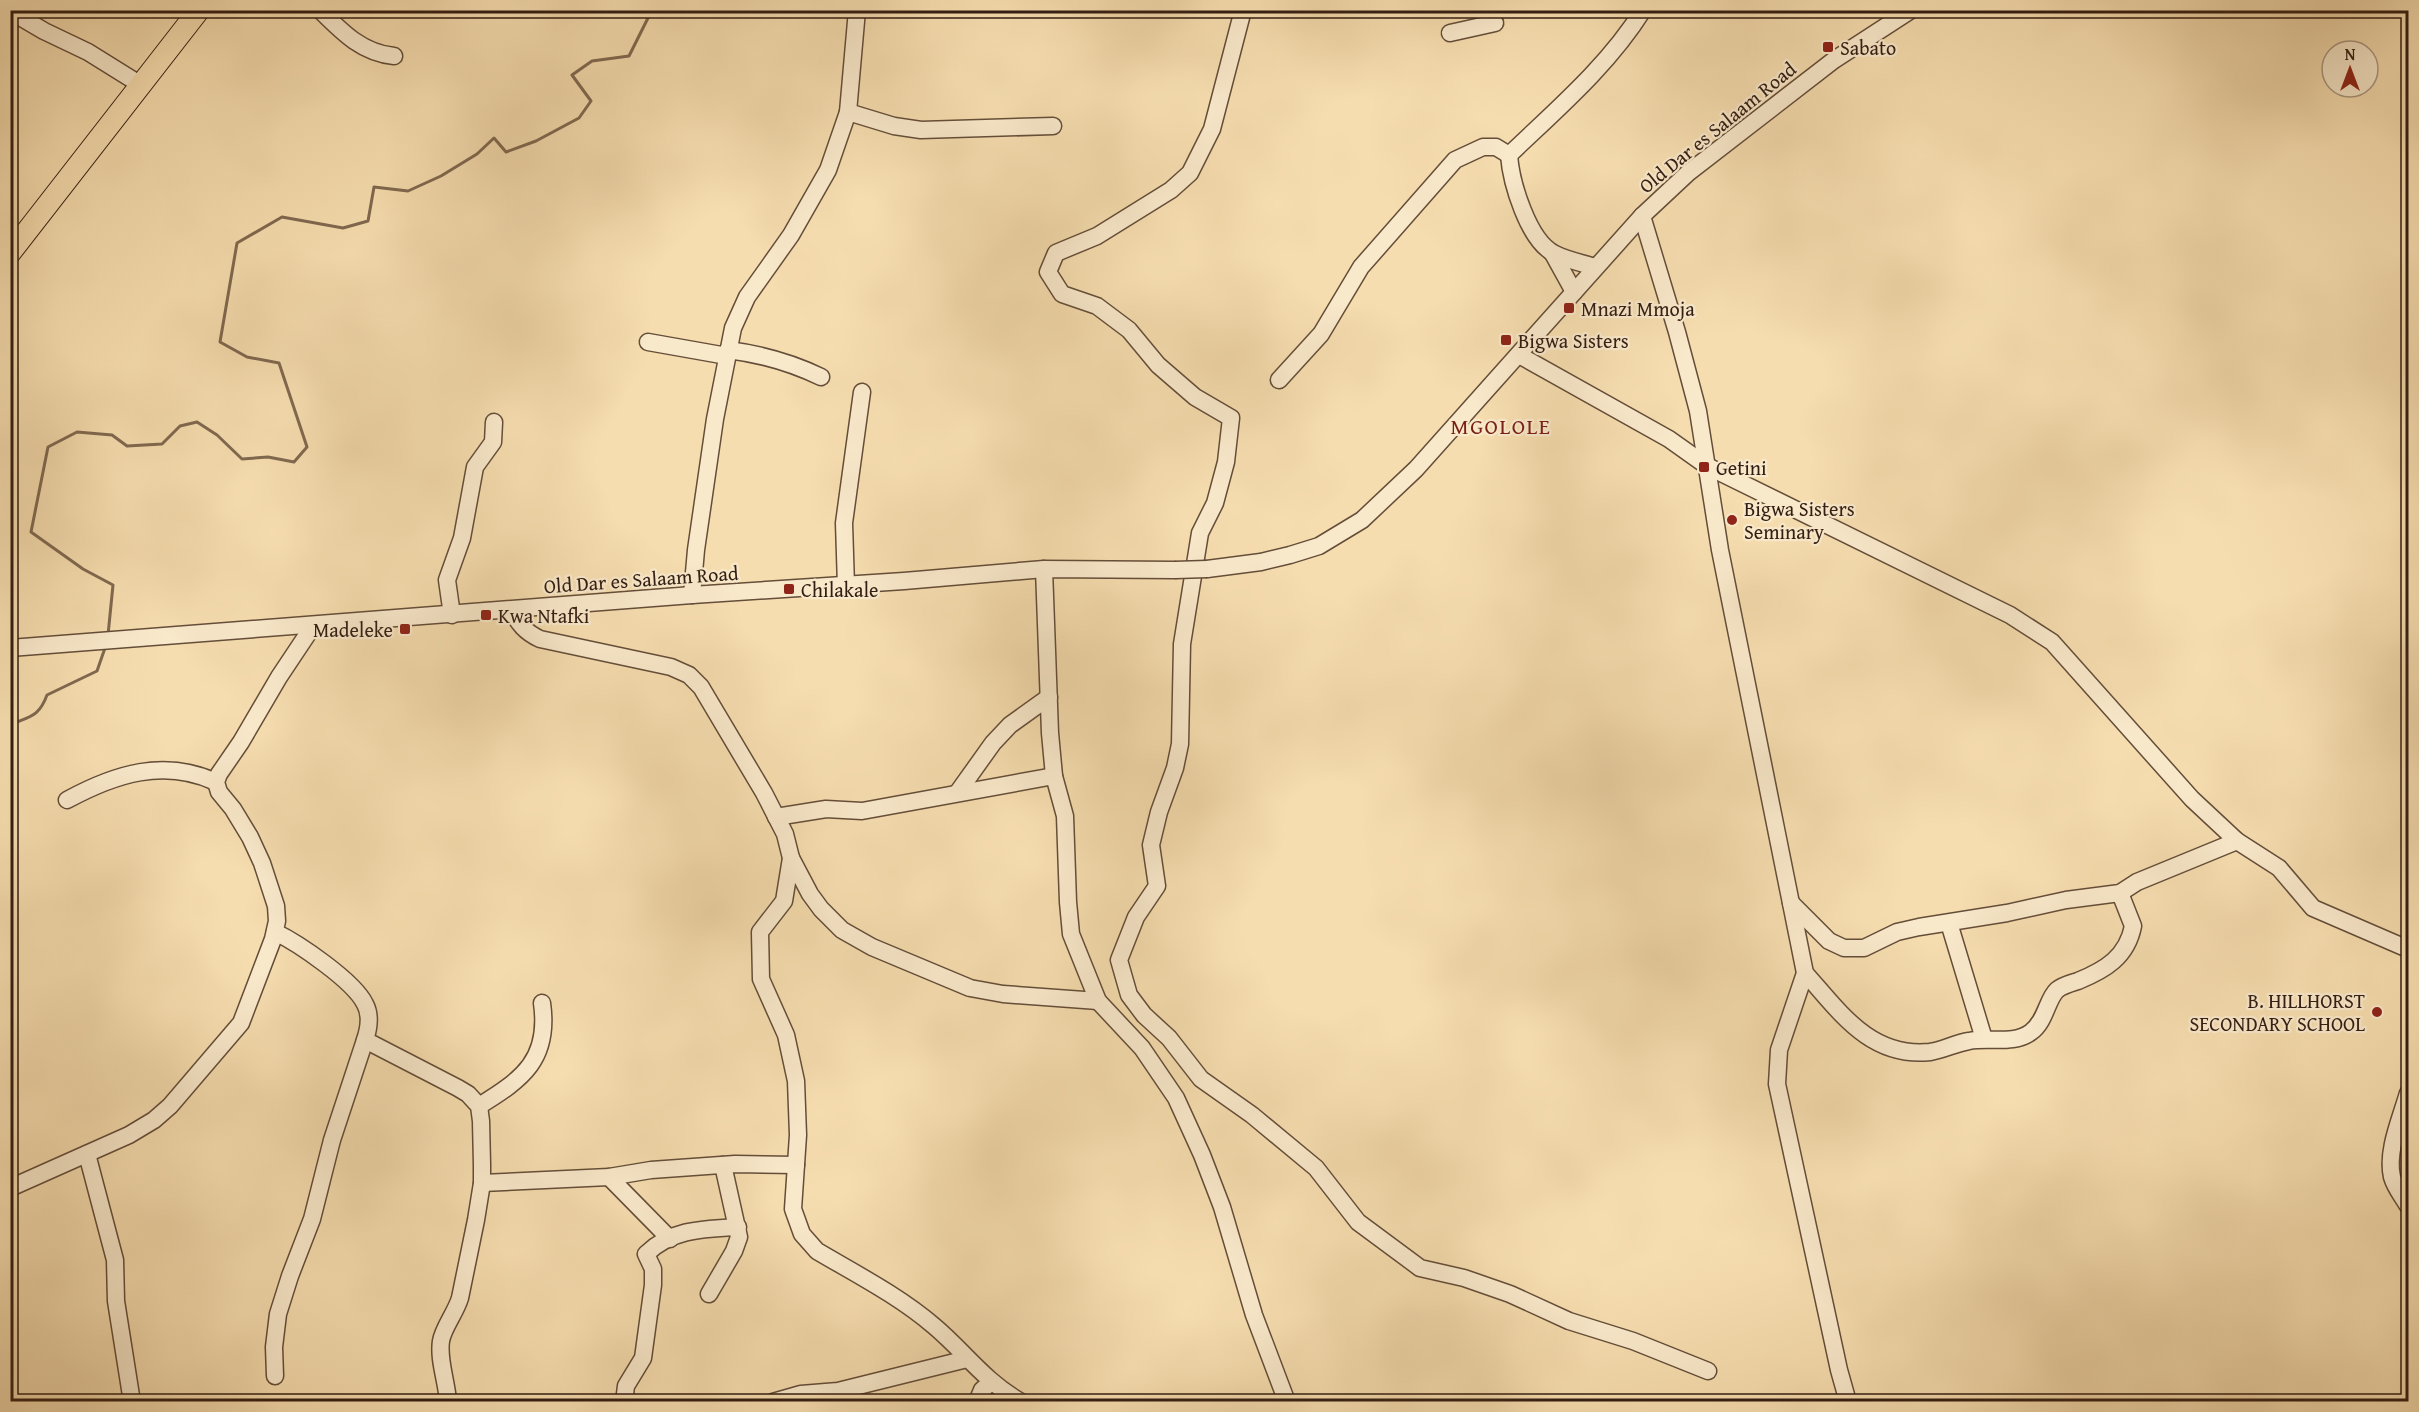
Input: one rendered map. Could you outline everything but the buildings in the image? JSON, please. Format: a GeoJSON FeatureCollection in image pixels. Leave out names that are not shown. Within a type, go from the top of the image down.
{"type":"FeatureCollection","features":[{"type":"Feature","properties":{"kind":"main road"},"geometry":{"type":"LineString","coordinates":[[10,253],[199,10]]}},
{"type":"Feature","properties":{"kind":"street"},"geometry":{"type":"LineString","coordinates":[[320,10],[348,37],[362,46],[377,54],[394,56]]}},
{"type":"Feature","properties":{"kind":"street"},"geometry":{"type":"LineString","coordinates":[[692,595],[696,550],[728,353],[738,313],[791,235],[828,170],[848,112],[857,10]]}},
{"type":"Feature","properties":{"kind":"street"},"geometry":{"type":"LineString","coordinates":[[1243,10],[1212,129],[1190,173],[1171,190],[1097,236],[1056,254],[1048,272],[1062,294],[1097,306],[1129,330],[1158,365],[1195,397],[1231,418],[1226,462],[1215,503],[1200,533],[1182,644],[1180,744],[1175,768],[1159,812],[1151,845],[1157,886],[1136,917],[1119,960],[1129,995],[1144,1014],[1169,1038],[1201,1079],[1252,1115],[1317,1168],[1359,1222],[1420,1268],[1464,1278],[1510,1294],[1569,1321],[1633,1341],[1708,1371]]}},
{"type":"Feature","properties":{"kind":"street"},"geometry":{"type":"LineString","coordinates":[[1509,155],[1549,120],[1622,42],[1643,10]]}},
{"type":"Feature","properties":{"kind":"street"},"geometry":{"type":"LineString","coordinates":[[10,11],[44,32],[88,52],[141,85]]}},
{"type":"Feature","properties":{"kind":"street","name":"Old Dar es Salaam Road"},"geometry":{"type":"LineString","coordinates":[[10,648],[692,595],[846,586],[1044,569],[1207,569],[1261,562],[1319,546],[1362,520],[1416,469],[1595,267],[1642,216],[1688,173],[1834,60],[1906,12]]}},
{"type":"Feature","properties":{"kind":"street"},"geometry":{"type":"LineString","coordinates":[[1450,33],[1495,23]]}},
{"type":"Feature","properties":{"kind":"street"},"geometry":{"type":"LineString","coordinates":[[848,112],[894,126],[921,129],[1053,126]]}},
{"type":"Feature","properties":{"kind":"street"},"geometry":{"type":"LineString","coordinates":[[1279,380],[1322,334],[1360,267],[1455,160],[1483,147],[1496,147],[1509,155]]}},
{"type":"Feature","properties":{"kind":"street"},"geometry":{"type":"LineString","coordinates":[[1509,155],[1514,191],[1530,226],[1553,254],[1574,292]]}},
{"type":"Feature","properties":{"kind":"street"},"geometry":{"type":"LineString","coordinates":[[1642,216],[1698,411],[1720,550],[1805,973],[1779,1050],[1777,1083],[1839,1370],[1848,1401]]}},
{"type":"Feature","properties":{"kind":"street"},"geometry":{"type":"LineString","coordinates":[[1553,254],[1595,267]]}},
{"type":"Feature","properties":{"kind":"street"},"geometry":{"type":"LineString","coordinates":[[648,342],[728,353],[750,353],[800,367],[821,377]]}},
{"type":"Feature","properties":{"kind":"street"},"geometry":{"type":"LineString","coordinates":[[1519,354],[1669,439],[1707,466],[2010,615],[2052,642],[2192,799],[2237,841],[2279,868],[2313,908],[2409,949]]}},
{"type":"Feature","properties":{"kind":"street"},"geometry":{"type":"LineString","coordinates":[[846,586],[844,522],[862,392]]}},
{"type":"Feature","properties":{"kind":"street"},"geometry":{"type":"LineString","coordinates":[[452,615],[447,580],[462,537],[475,467],[493,442],[494,422]]}},
{"type":"Feature","properties":{"kind":"street"},"geometry":{"type":"LineString","coordinates":[[1044,569],[1050,734],[1054,776],[1065,816],[1071,934],[1098,1001],[1142,1048],[1176,1098],[1222,1207],[1254,1315],[1287,1401]]}},
{"type":"Feature","properties":{"kind":"street"},"geometry":{"type":"LineString","coordinates":[[512,610],[519,624],[529,634],[540,639],[671,667],[689,675],[701,687],[785,834],[791,858],[810,894],[842,930],[872,947],[970,988],[1003,994],[1098,1001]]}},
{"type":"Feature","properties":{"kind":"street"},"geometry":{"type":"LineString","coordinates":[[10,1188],[129,1135],[170,1106],[241,1023],[274,932],[277,921],[276,906],[262,863],[239,819],[219,792],[216,782],[279,677],[313,626]]}},
{"type":"Feature","properties":{"kind":"street"},"geometry":{"type":"LineString","coordinates":[[958,792],[993,742],[1010,725],[1049,697]]}},
{"type":"Feature","properties":{"kind":"street"},"geometry":{"type":"LineString","coordinates":[[67,800],[99,783],[123,775],[162,770],[182,770],[199,774],[216,782]]}},
{"type":"Feature","properties":{"kind":"street"},"geometry":{"type":"LineString","coordinates":[[776,818],[826,808],[862,811],[1054,776]]}},
{"type":"Feature","properties":{"kind":"street"},"geometry":{"type":"LineString","coordinates":[[1791,903],[1829,941],[1844,948],[1864,948],[1897,932],[2007,914],[2066,900],[2120,893],[2137,882],[2237,841]]}},
{"type":"Feature","properties":{"kind":"street"},"geometry":{"type":"LineString","coordinates":[[791,858],[784,901],[760,932],[761,979],[786,1035],[795,1081],[798,1135],[793,1209],[798,1224],[807,1241],[817,1251],[902,1302],[934,1326],[990,1383],[1021,1401]]}},
{"type":"Feature","properties":{"kind":"street"},"geometry":{"type":"LineString","coordinates":[[1805,973],[1865,1037],[1886,1046],[1910,1052],[1931,1052],[1970,1040],[2018,1038],[2030,1033],[2045,1015],[2056,991],[2112,965],[2124,950],[2133,926],[2120,893]]}},
{"type":"Feature","properties":{"kind":"street"},"geometry":{"type":"LineString","coordinates":[[1949,923],[1984,1039]]}},
{"type":"Feature","properties":{"kind":"street"},"geometry":{"type":"LineString","coordinates":[[274,932],[291,939],[336,973],[359,994],[366,1006],[369,1025],[332,1140],[312,1219],[278,1314],[274,1347],[275,1376]]}},
{"type":"Feature","properties":{"kind":"street"},"geometry":{"type":"LineString","coordinates":[[478,1106],[516,1082],[533,1060],[544,1034],[542,1003]]}},
{"type":"Feature","properties":{"kind":"street"},"geometry":{"type":"LineString","coordinates":[[365,1040],[458,1088],[473,1099],[478,1106],[481,1121],[482,1182],[460,1298],[442,1338],[441,1350],[448,1401]]}},
{"type":"Feature","properties":{"kind":"street"},"geometry":{"type":"LineString","coordinates":[[2409,1093],[2394,1148],[2391,1170],[2393,1180],[2409,1206]]}},
{"type":"Feature","properties":{"kind":"street"},"geometry":{"type":"LineString","coordinates":[[87,1154],[115,1260],[116,1300],[132,1401]]}},
{"type":"Feature","properties":{"kind":"street"},"geometry":{"type":"LineString","coordinates":[[482,1182],[609,1177],[651,1170],[723,1165],[796,1165]]}},
{"type":"Feature","properties":{"kind":"street"},"geometry":{"type":"LineString","coordinates":[[709,1294],[740,1237],[723,1165]]}},
{"type":"Feature","properties":{"kind":"street"},"geometry":{"type":"LineString","coordinates":[[609,1177],[670,1239]]}},
{"type":"Feature","properties":{"kind":"street"},"geometry":{"type":"LineString","coordinates":[[624,1401],[627,1386],[643,1358],[653,1285],[652,1269],[646,1254],[659,1242],[670,1239],[679,1232],[738,1227]]}},
{"type":"Feature","properties":{"kind":"street"},"geometry":{"type":"LineString","coordinates":[[773,1401],[801,1394],[838,1391],[967,1359]]}},
{"type":"Feature","properties":{"kind":"street"},"geometry":{"type":"LineString","coordinates":[[977,1401],[982,1390],[990,1383]]}},
{"type":"Feature","properties":{"kind":"waterway"},"geometry":{"type":"LineString","coordinates":[[108,635],[113,585],[83,569],[31,532],[48,447],[77,432],[112,435],[127,446],[162,444],[180,426],[197,422],[217,435],[242,459],[268,457],[294,462],[307,447],[279,363],[247,357],[220,342],[237,243],[282,217],[343,228],[368,221],[374,187],[408,191],[441,176],[477,154],[494,138],[506,152],[536,141],[579,118],[591,101],[572,75],[592,61],[629,56],[652,10]]}},
{"type":"Feature","properties":{"kind":"waterway"},"geometry":{"type":"LineString","coordinates":[[10,725],[37,712],[47,695],[97,671],[105,648]]}},
{"type":"Feature","properties":{"kind":"place","name":"Sabato"},"geometry":{"type":"Point","coordinates":[1828,47]}},
{"type":"Feature","properties":{"kind":"place","name":"Mnazi Mmoja"},"geometry":{"type":"Point","coordinates":[1569,308]}},
{"type":"Feature","properties":{"kind":"place","name":"Bigwa Sisters"},"geometry":{"type":"Point","coordinates":[1506,340]}},
{"type":"Feature","properties":{"kind":"place","name":"Getini"},"geometry":{"type":"Point","coordinates":[1704,467]}},
{"type":"Feature","properties":{"kind":"place","name":"Bigwa Sisters Seminary"},"geometry":{"type":"Point","coordinates":[1732,520]}},
{"type":"Feature","properties":{"kind":"place","name":"Chilakale"},"geometry":{"type":"Point","coordinates":[789,589]}},
{"type":"Feature","properties":{"kind":"place","name":"Kwa Ntafki"},"geometry":{"type":"Point","coordinates":[486,615]}},
{"type":"Feature","properties":{"kind":"place","name":"Madeleke"},"geometry":{"type":"Point","coordinates":[405,629]}},
{"type":"Feature","properties":{"kind":"place","name":"B. HILLHORST SECONDARY SCHOOL"},"geometry":{"type":"Point","coordinates":[2377,1012]}},
{"type":"Feature","properties":{"kind":"district","name":"MGOLOLE"},"geometry":{"type":"Point","coordinates":[1501,426]}}]}
